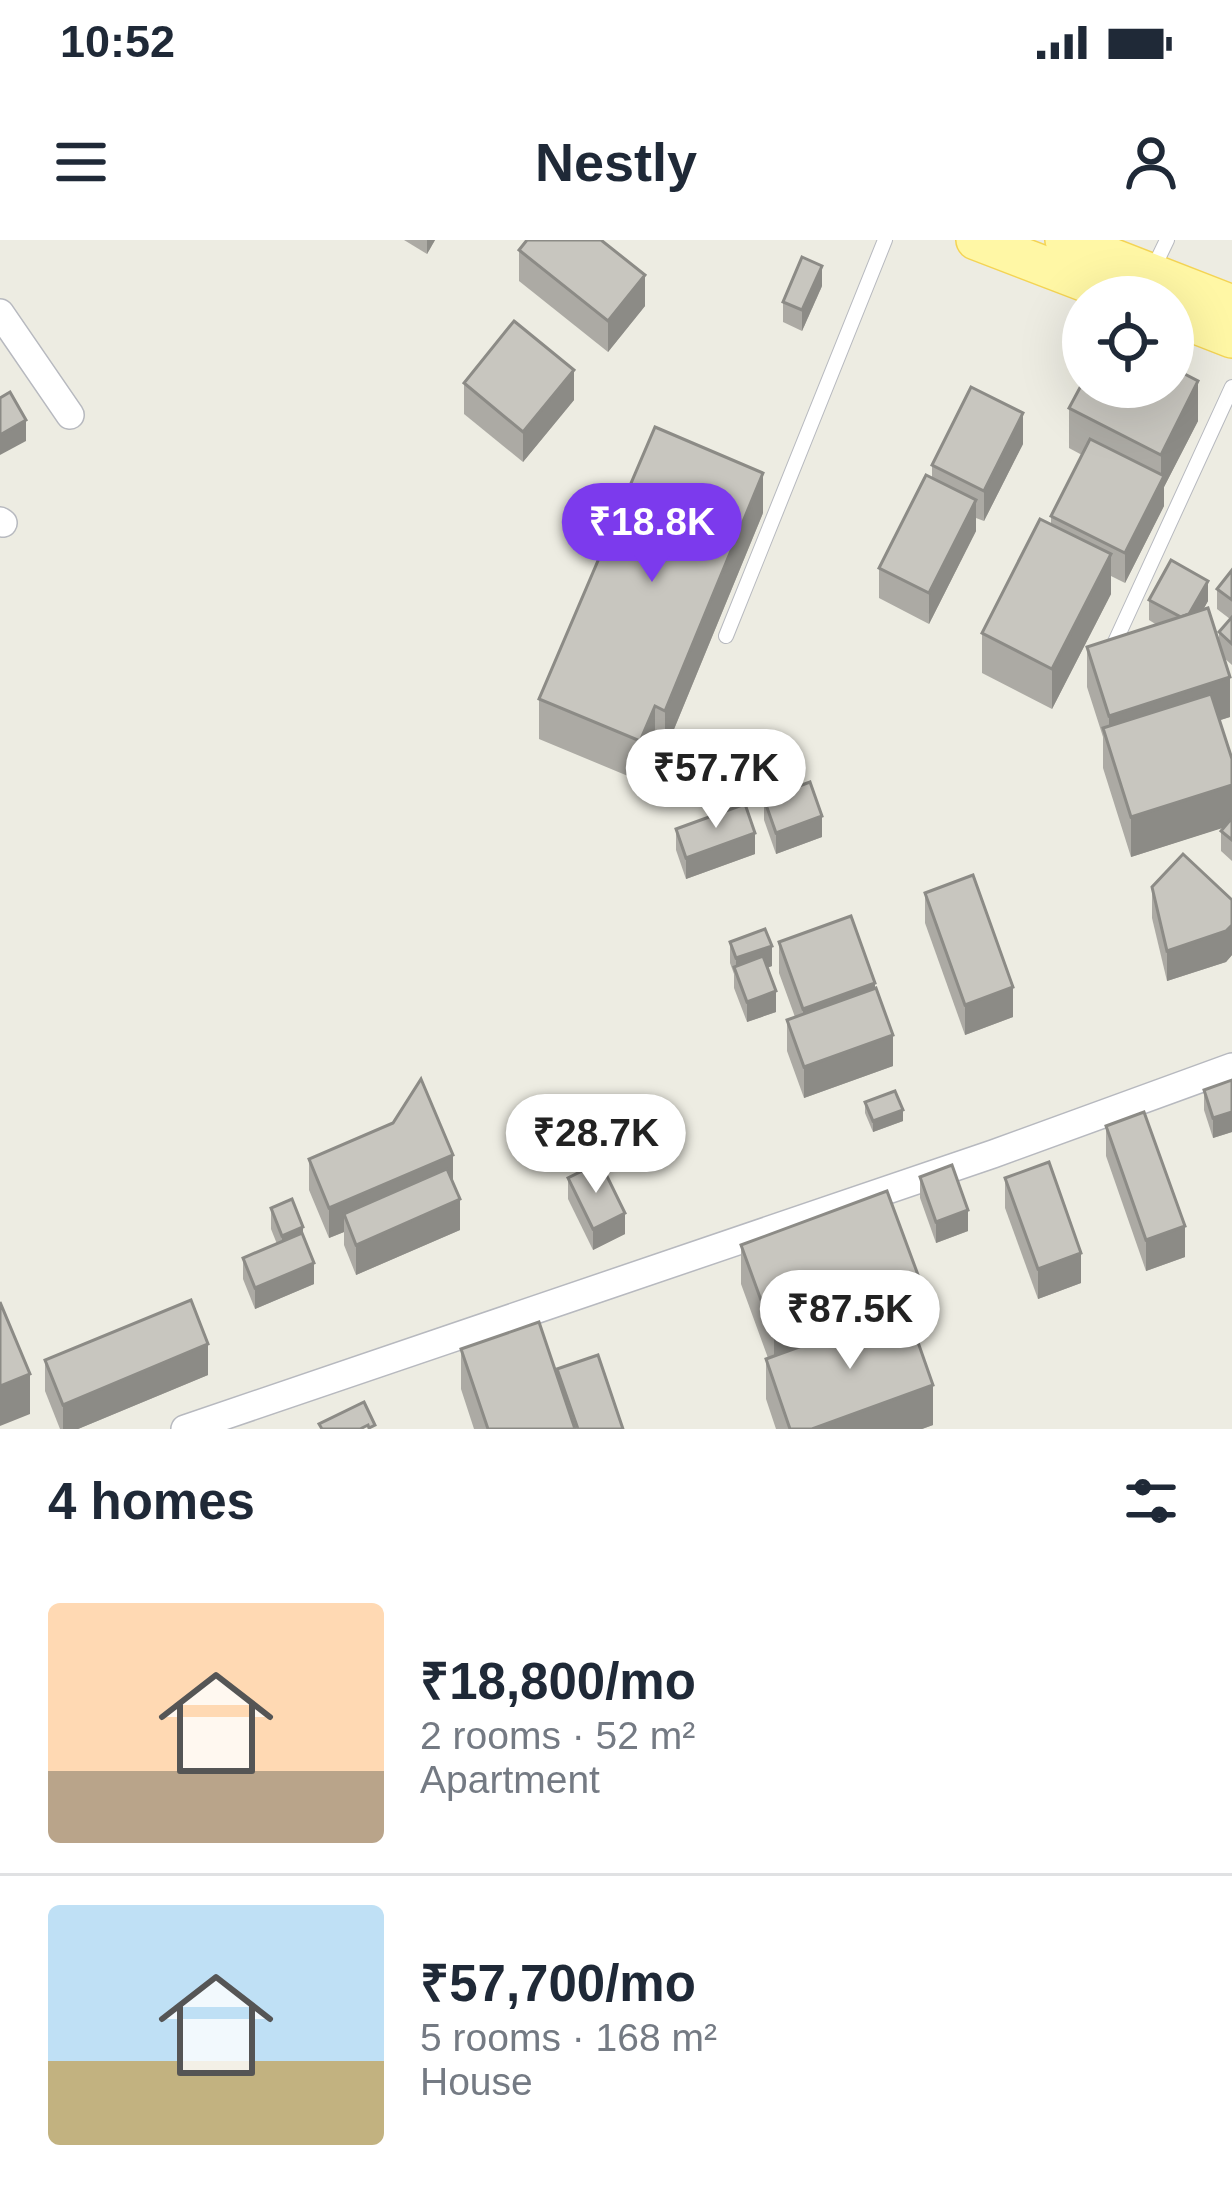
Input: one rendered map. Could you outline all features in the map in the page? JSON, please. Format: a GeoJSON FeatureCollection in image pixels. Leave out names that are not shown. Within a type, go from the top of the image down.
{"type":"FeatureCollection","features":[{"type":"Feature","properties":{"kind":"main road"},"geometry":{"type":"LineString","coordinates":[[976,240],[1136,262]]}},
{"type":"Feature","properties":{"kind":"main road"},"geometry":{"type":"LineString","coordinates":[[1065,240],[1136,262],[1232,305]]}},
{"type":"Feature","properties":{"kind":"main road"},"geometry":{"type":"LineString","coordinates":[[1194,323],[1232,338]]}},
{"type":"Feature","properties":{"kind":"street"},"geometry":{"type":"LineString","coordinates":[[0,313],[70,415]]}},
{"type":"Feature","properties":{"kind":"street"},"geometry":{"type":"LineString","coordinates":[[185,1429],[993,1154],[1232,1067]]}},
{"type":"Feature","properties":{"kind":"lane"},"geometry":{"type":"LineString","coordinates":[[726,636],[885,240]]}},
{"type":"Feature","properties":{"kind":"lane"},"geometry":{"type":"LineString","coordinates":[[1106,660],[1232,387]]}},
{"type":"Feature","properties":{"kind":"building"},"geometry":{"type":"Polygon","coordinates":[[[527,240],[601,240],[645,275],[608,321],[519,250],[527,240]]]}},
{"type":"Feature","properties":{"kind":"building"},"geometry":{"type":"Polygon","coordinates":[[[802,257],[822,266],[802,310],[783,302],[802,257]]]}},
{"type":"Feature","properties":{"kind":"building"},"geometry":{"type":"Polygon","coordinates":[[[514,321],[574,370],[523,432],[464,383],[514,321]]]}},
{"type":"Feature","properties":{"kind":"building"},"geometry":{"type":"Polygon","coordinates":[[[971,387],[1023,413],[984,491],[932,465],[971,387]]]}},
{"type":"Feature","properties":{"kind":"building"},"geometry":{"type":"Polygon","coordinates":[[[10,392],[26,420],[0,435],[0,398],[10,392]]]}},
{"type":"Feature","properties":{"kind":"building"},"geometry":{"type":"Polygon","coordinates":[[[1069,408],[1184,408],[1161,455],[1069,408]]]}},
{"type":"Feature","properties":{"kind":"building"},"geometry":{"type":"Polygon","coordinates":[[[655,427],[763,473],[665,711],[655,706],[640,741],[539,699],[655,427]]]}},
{"type":"Feature","properties":{"kind":"building"},"geometry":{"type":"Polygon","coordinates":[[[1090,439],[1164,476],[1125,553],[1051,516],[1090,439]]]}},
{"type":"Feature","properties":{"kind":"building"},"geometry":{"type":"Polygon","coordinates":[[[926,475],[976,500],[929,593],[879,568],[926,475]]]}},
{"type":"Feature","properties":{"kind":"building"},"geometry":{"type":"Polygon","coordinates":[[[1040,519],[1111,554],[1052,669],[982,633],[1040,519]]]}},
{"type":"Feature","properties":{"kind":"building"},"geometry":{"type":"Polygon","coordinates":[[[1171,560],[1208,581],[1189,614],[1181,617],[1149,600],[1171,560]]]}},
{"type":"Feature","properties":{"kind":"building"},"geometry":{"type":"Polygon","coordinates":[[[1232,570],[1232,600],[1217,589],[1232,570]]]}},
{"type":"Feature","properties":{"kind":"building"},"geometry":{"type":"Polygon","coordinates":[[[1208,608],[1230,677],[1109,716],[1087,647],[1208,608]]]}},
{"type":"Feature","properties":{"kind":"building"},"geometry":{"type":"Polygon","coordinates":[[[1232,617],[1232,644],[1219,632],[1232,617]]]}},
{"type":"Feature","properties":{"kind":"building"},"geometry":{"type":"Polygon","coordinates":[[[1211,694],[1232,759],[1232,785],[1131,817],[1103,728],[1211,694]]]}},
{"type":"Feature","properties":{"kind":"building"},"geometry":{"type":"Polygon","coordinates":[[[810,782],[822,816],[776,833],[764,799],[810,782]]]}},
{"type":"Feature","properties":{"kind":"building"},"geometry":{"type":"Polygon","coordinates":[[[745,804],[755,833],[686,858],[676,829],[745,804]]]}},
{"type":"Feature","properties":{"kind":"building"},"geometry":{"type":"Polygon","coordinates":[[[1232,818],[1232,840],[1221,831],[1232,818]]]}},
{"type":"Feature","properties":{"kind":"building"},"geometry":{"type":"Polygon","coordinates":[[[1183,854],[1232,900],[1232,925],[1167,951],[1152,887],[1183,854]]]}},
{"type":"Feature","properties":{"kind":"building"},"geometry":{"type":"Polygon","coordinates":[[[973,875],[1013,987],[965,1005],[925,893],[973,875]]]}},
{"type":"Feature","properties":{"kind":"building"},"geometry":{"type":"Polygon","coordinates":[[[851,916],[875,983],[803,1009],[779,942],[851,916]]]}},
{"type":"Feature","properties":{"kind":"building"},"geometry":{"type":"Polygon","coordinates":[[[765,929],[772,946],[736,958],[730,942],[765,929]]]}},
{"type":"Feature","properties":{"kind":"building"},"geometry":{"type":"Polygon","coordinates":[[[763,956],[776,991],[747,1002],[734,967],[763,956]]]}},
{"type":"Feature","properties":{"kind":"building"},"geometry":{"type":"Polygon","coordinates":[[[876,988],[893,1035],[804,1067],[787,1020],[876,988]]]}},
{"type":"Feature","properties":{"kind":"building"},"geometry":{"type":"Polygon","coordinates":[[[421,1079],[453,1155],[329,1208],[309,1159],[393,1123],[421,1079]]]}},
{"type":"Feature","properties":{"kind":"building"},"geometry":{"type":"Polygon","coordinates":[[[1232,1080],[1232,1112],[1213,1118],[1204,1090],[1232,1080]]]}},
{"type":"Feature","properties":{"kind":"building"},"geometry":{"type":"Polygon","coordinates":[[[895,1091],[903,1110],[873,1121],[865,1102],[895,1091]]]}},
{"type":"Feature","properties":{"kind":"building"},"geometry":{"type":"Polygon","coordinates":[[[1144,1112],[1185,1226],[1146,1240],[1106,1126],[1144,1112]]]}},
{"type":"Feature","properties":{"kind":"building"},"geometry":{"type":"Polygon","coordinates":[[[600,1162],[625,1213],[593,1229],[568,1178],[600,1162]]]}},
{"type":"Feature","properties":{"kind":"building"},"geometry":{"type":"Polygon","coordinates":[[[1049,1162],[1081,1253],[1038,1269],[1005,1178],[1049,1162]]]}},
{"type":"Feature","properties":{"kind":"building"},"geometry":{"type":"Polygon","coordinates":[[[952,1165],[968,1210],[936,1222],[920,1177],[952,1165]]]}},
{"type":"Feature","properties":{"kind":"building"},"geometry":{"type":"Polygon","coordinates":[[[447,1169],[460,1199],[356,1245],[344,1214],[447,1169]]]}},
{"type":"Feature","properties":{"kind":"building"},"geometry":{"type":"Polygon","coordinates":[[[887,1191],[921,1283],[774,1336],[741,1245],[887,1191]]]}},
{"type":"Feature","properties":{"kind":"building"},"geometry":{"type":"Polygon","coordinates":[[[292,1199],[303,1227],[282,1236],[271,1208],[292,1199]]]}},
{"type":"Feature","properties":{"kind":"building"},"geometry":{"type":"Polygon","coordinates":[[[302,1233],[314,1263],[255,1288],[243,1258],[302,1233]]]}},
{"type":"Feature","properties":{"kind":"building"},"geometry":{"type":"Polygon","coordinates":[[[191,1300],[208,1344],[63,1405],[45,1360],[191,1300]]]}},
{"type":"Feature","properties":{"kind":"building"},"geometry":{"type":"Polygon","coordinates":[[[0,1302],[30,1374],[0,1386],[0,1302]]]}},
{"type":"Feature","properties":{"kind":"building"},"geometry":{"type":"Polygon","coordinates":[[[906,1308],[933,1385],[812,1429],[790,1429],[766,1359],[906,1308]]]}},
{"type":"Feature","properties":{"kind":"building"},"geometry":{"type":"Polygon","coordinates":[[[539,1322],[575,1429],[488,1429],[461,1349],[539,1322]]]}},
{"type":"Feature","properties":{"kind":"building"},"geometry":{"type":"Polygon","coordinates":[[[598,1355],[623,1429],[578,1429],[557,1369],[598,1355]]]}},
{"type":"Feature","properties":{"kind":"building"},"geometry":{"type":"Polygon","coordinates":[[[364,1402],[375,1425],[369,1428],[322,1429],[319,1424],[364,1402]]]}}]}
